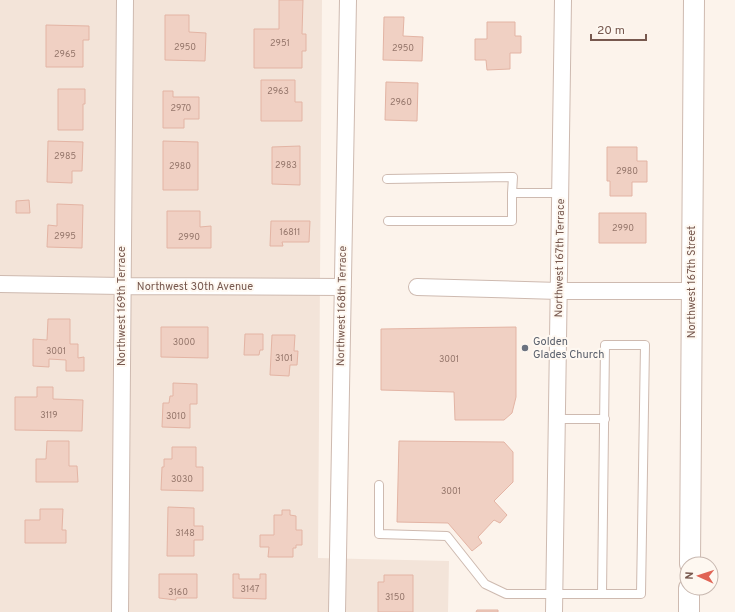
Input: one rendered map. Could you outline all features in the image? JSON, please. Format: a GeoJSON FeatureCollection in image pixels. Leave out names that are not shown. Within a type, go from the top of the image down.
{"type":"FeatureCollection","features":[{"type":"Feature","properties":{"kind":"street","name":"Northwest 169th Terrace"},"geometry":{"type":"LineString","coordinates":[[120,612],[125,0]]}},
{"type":"Feature","properties":{"kind":"street","name":"Northwest 168th Terrace"},"geometry":{"type":"LineString","coordinates":[[337,612],[348,0]]}},
{"type":"Feature","properties":{"kind":"street","name":"Northwest 167th Terrace"},"geometry":{"type":"LineString","coordinates":[[554,612],[563,0]]}},
{"type":"Feature","properties":{"kind":"street","name":"Northwest 167th Street"},"geometry":{"type":"LineString","coordinates":[[690,556],[694,0]]}},
{"type":"Feature","properties":{"kind":"street","name":"Northwest 30th Avenue"},"geometry":{"type":"LineString","coordinates":[[0,284],[343,287]]}},
{"type":"Feature","properties":{"kind":"street"},"geometry":{"type":"LineString","coordinates":[[417,287],[559,291],[692,291]]}},
{"type":"Feature","properties":{"kind":"street"},"geometry":{"type":"LineString","coordinates":[[689,596],[689,612]]}},
{"type":"Feature","properties":{"kind":"lane"},"geometry":{"type":"LineString","coordinates":[[387,178],[513,177],[512,220],[388,221]]}},
{"type":"Feature","properties":{"kind":"lane"},"geometry":{"type":"LineString","coordinates":[[512,193],[560,193]]}},
{"type":"Feature","properties":{"kind":"lane"},"geometry":{"type":"LineString","coordinates":[[379,485],[379,534],[447,536],[485,584],[506,594],[554,593],[602,594],[641,594],[645,345],[605,345],[602,594]]}},
{"type":"Feature","properties":{"kind":"lane"},"geometry":{"type":"LineString","coordinates":[[557,419],[605,419]]}},
{"type":"Feature","properties":{"kind":"shaded area"},"geometry":{"type":"Polygon","coordinates":[[[0,0],[322,0],[318,558],[449,561],[448,612],[0,612],[0,0]]]}},
{"type":"Feature","properties":{"kind":"building"},"geometry":{"type":"Polygon","coordinates":[[[279,0],[303,0],[302,34],[306,34],[306,51],[302,51],[302,68],[254,68],[254,29],[279,29],[279,0]]]}},
{"type":"Feature","properties":{"kind":"building"},"geometry":{"type":"Polygon","coordinates":[[[165,15],[189,15],[189,32],[206,33],[205,61],[165,60],[165,15]]]}},
{"type":"Feature","properties":{"kind":"building"},"geometry":{"type":"Polygon","coordinates":[[[384,17],[404,17],[403,36],[423,37],[422,61],[383,60],[384,17]]]}},
{"type":"Feature","properties":{"kind":"building"},"geometry":{"type":"Polygon","coordinates":[[[487,22],[515,22],[515,36],[521,36],[521,53],[510,53],[510,69],[487,70],[486,60],[475,60],[475,39],[487,39],[487,22]]]}},
{"type":"Feature","properties":{"kind":"building"},"geometry":{"type":"Polygon","coordinates":[[[46,25],[89,26],[89,40],[83,40],[83,67],[46,67],[46,25]]]}},
{"type":"Feature","properties":{"kind":"building"},"geometry":{"type":"Polygon","coordinates":[[[261,80],[295,80],[295,102],[302,102],[302,121],[261,121],[261,80]]]}},
{"type":"Feature","properties":{"kind":"building"},"geometry":{"type":"Polygon","coordinates":[[[386,82],[418,83],[417,121],[385,120],[386,82]]]}},
{"type":"Feature","properties":{"kind":"building"},"geometry":{"type":"Polygon","coordinates":[[[58,89],[85,89],[85,104],[83,104],[83,130],[58,130],[58,89]]]}},
{"type":"Feature","properties":{"kind":"building"},"geometry":{"type":"Polygon","coordinates":[[[163,91],[173,91],[173,97],[199,97],[199,119],[184,119],[184,128],[163,128],[163,91]]]}},
{"type":"Feature","properties":{"kind":"building"},"geometry":{"type":"Polygon","coordinates":[[[48,141],[83,142],[82,171],[72,171],[72,183],[47,182],[48,141]]]}},
{"type":"Feature","properties":{"kind":"building"},"geometry":{"type":"Polygon","coordinates":[[[163,141],[198,142],[198,190],[163,190],[163,141]]]}},
{"type":"Feature","properties":{"kind":"building"},"geometry":{"type":"Polygon","coordinates":[[[300,146],[300,185],[272,184],[272,147],[300,146]]]}},
{"type":"Feature","properties":{"kind":"building"},"geometry":{"type":"Polygon","coordinates":[[[607,147],[637,147],[637,161],[647,161],[647,182],[632,182],[632,196],[610,196],[610,181],[607,181],[607,147]]]}},
{"type":"Feature","properties":{"kind":"building"},"geometry":{"type":"Polygon","coordinates":[[[29,200],[30,213],[16,213],[16,201],[29,200]]]}},
{"type":"Feature","properties":{"kind":"building"},"geometry":{"type":"Polygon","coordinates":[[[57,204],[83,205],[82,248],[47,247],[48,225],[57,226],[57,204]]]}},
{"type":"Feature","properties":{"kind":"building"},"geometry":{"type":"Polygon","coordinates":[[[167,211],[200,211],[200,227],[211,226],[211,248],[167,248],[167,211]]]}},
{"type":"Feature","properties":{"kind":"building"},"geometry":{"type":"Polygon","coordinates":[[[599,213],[646,213],[646,243],[599,243],[599,213]]]}},
{"type":"Feature","properties":{"kind":"building"},"geometry":{"type":"Polygon","coordinates":[[[271,221],[310,221],[309,242],[282,242],[283,246],[270,246],[271,221]]]}},
{"type":"Feature","properties":{"kind":"building"},"geometry":{"type":"Polygon","coordinates":[[[48,319],[70,319],[70,344],[78,344],[78,358],[84,357],[84,371],[66,371],[66,360],[49,359],[49,367],[33,366],[33,339],[47,340],[48,319]]]}},
{"type":"Feature","properties":{"kind":"building"},"geometry":{"type":"Polygon","coordinates":[[[161,327],[208,327],[208,358],[161,357],[161,327]]]}},
{"type":"Feature","properties":{"kind":"building"},"geometry":{"type":"Polygon","coordinates":[[[516,327],[516,397],[512,413],[504,420],[455,420],[454,392],[381,390],[381,329],[516,327]]]}},
{"type":"Feature","properties":{"kind":"building"},"geometry":{"type":"Polygon","coordinates":[[[245,334],[263,334],[263,350],[260,350],[259,355],[244,355],[245,334]]]}},
{"type":"Feature","properties":{"kind":"building"},"geometry":{"type":"Polygon","coordinates":[[[272,335],[295,335],[294,351],[298,351],[297,365],[290,365],[289,376],[270,375],[272,335]]]}},
{"type":"Feature","properties":{"kind":"building"},"geometry":{"type":"Polygon","coordinates":[[[173,383],[197,384],[197,404],[190,404],[190,428],[162,427],[163,403],[169,403],[170,396],[173,396],[173,383]]]}},
{"type":"Feature","properties":{"kind":"building"},"geometry":{"type":"Polygon","coordinates":[[[37,387],[53,387],[53,399],[83,400],[82,431],[15,430],[15,397],[37,397],[37,387]]]}},
{"type":"Feature","properties":{"kind":"building"},"geometry":{"type":"Polygon","coordinates":[[[47,441],[69,441],[69,466],[77,466],[78,482],[36,482],[36,459],[46,459],[47,441]]]}},
{"type":"Feature","properties":{"kind":"building"},"geometry":{"type":"Polygon","coordinates":[[[399,441],[504,442],[513,452],[513,482],[494,501],[507,515],[500,523],[494,520],[478,537],[482,543],[472,551],[448,523],[397,522],[399,441]]]}},
{"type":"Feature","properties":{"kind":"building"},"geometry":{"type":"Polygon","coordinates":[[[172,447],[196,447],[196,467],[203,467],[203,491],[161,490],[162,467],[164,467],[164,459],[172,459],[172,447]]]}},
{"type":"Feature","properties":{"kind":"building"},"geometry":{"type":"Polygon","coordinates":[[[168,507],[194,508],[194,526],[203,526],[203,540],[194,540],[194,556],[167,556],[168,507]]]}},
{"type":"Feature","properties":{"kind":"building"},"geometry":{"type":"Polygon","coordinates":[[[40,509],[63,509],[62,530],[66,530],[66,543],[25,543],[25,520],[40,520],[40,509]]]}},
{"type":"Feature","properties":{"kind":"building"},"geometry":{"type":"Polygon","coordinates":[[[282,510],[290,510],[290,515],[296,516],[296,530],[302,530],[302,545],[296,545],[296,548],[293,548],[293,557],[268,557],[269,547],[260,547],[260,535],[274,535],[274,515],[282,515],[282,510]]]}},
{"type":"Feature","properties":{"kind":"building"},"geometry":{"type":"Polygon","coordinates":[[[159,574],[197,574],[197,598],[176,598],[176,600],[159,598],[159,574]]]}},
{"type":"Feature","properties":{"kind":"building"},"geometry":{"type":"Polygon","coordinates":[[[233,574],[239,574],[239,579],[260,579],[260,574],[266,574],[266,599],[233,598],[233,574]]]}},
{"type":"Feature","properties":{"kind":"building"},"geometry":{"type":"Polygon","coordinates":[[[384,575],[413,575],[413,612],[378,612],[378,582],[384,582],[384,575]]]}},
{"type":"Feature","properties":{"kind":"building"},"geometry":{"type":"Polygon","coordinates":[[[477,610],[498,610],[498,612],[476,612],[477,610]]]}},
{"type":"Feature","properties":{"kind":"place","name":"Golden Glades Church"},"geometry":{"type":"Point","coordinates":[525,348]}}]}
